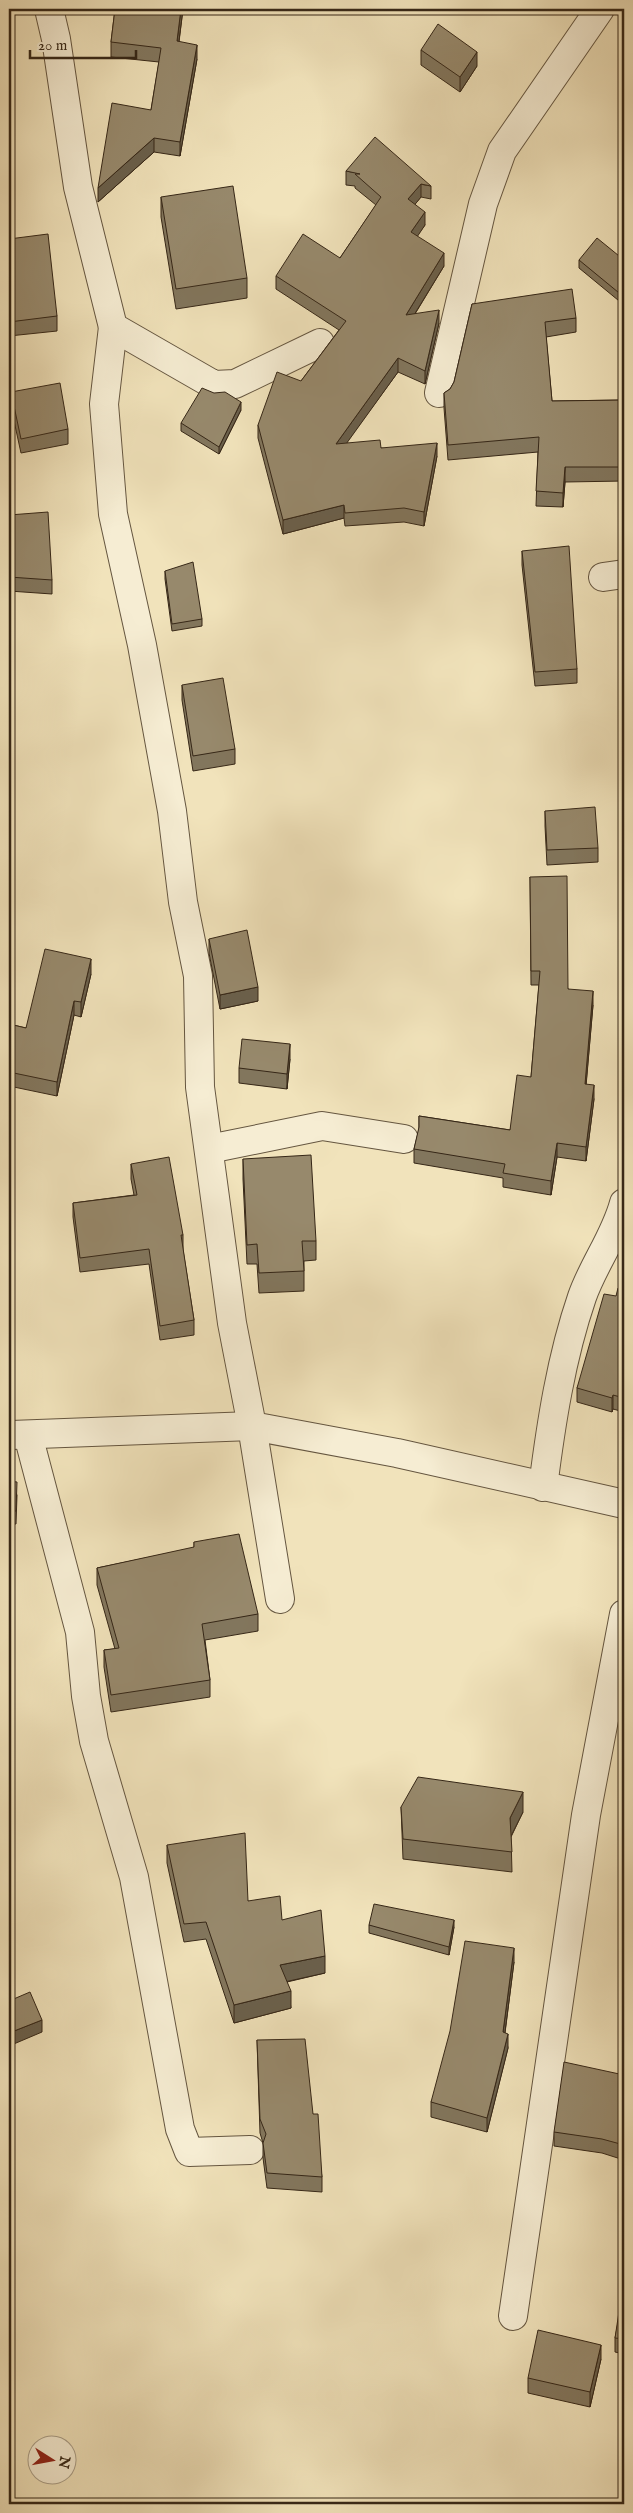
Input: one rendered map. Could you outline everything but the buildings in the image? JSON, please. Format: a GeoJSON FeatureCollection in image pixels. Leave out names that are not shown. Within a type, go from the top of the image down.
{"type":"FeatureCollection","features":[{"type":"Feature","properties":{"kind":"street"},"geometry":{"type":"LineString","coordinates":[[49,9],[56,39],[78,187],[112,327],[104,404],[113,514],[142,645],[172,810],[183,902],[198,976],[200,1088],[232,1323],[252,1426],[280,1599]]}},
{"type":"Feature","properties":{"kind":"street"},"geometry":{"type":"LineString","coordinates":[[439,393],[483,204],[502,151],[600,9]]}},
{"type":"Feature","properties":{"kind":"street"},"geometry":{"type":"LineString","coordinates":[[112,327],[214,385],[235,384],[320,343]]}},
{"type":"Feature","properties":{"kind":"street"},"geometry":{"type":"LineString","coordinates":[[209,1149],[322,1126],[404,1139]]}},
{"type":"Feature","properties":{"kind":"street"},"geometry":{"type":"LineString","coordinates":[[543,1487],[549,1442],[566,1357],[582,1296],[619,1222],[624,1204]]}},
{"type":"Feature","properties":{"kind":"street"},"geometry":{"type":"LineString","coordinates":[[250,2150],[189,2152],[180,2129],[134,1877],[94,1741],[86,1696],[80,1632],[18,1435],[252,1426],[406,1455],[624,1504]]}},
{"type":"Feature","properties":{"kind":"street"},"geometry":{"type":"LineString","coordinates":[[513,2316],[586,1815],[624,1614]]}}]}
